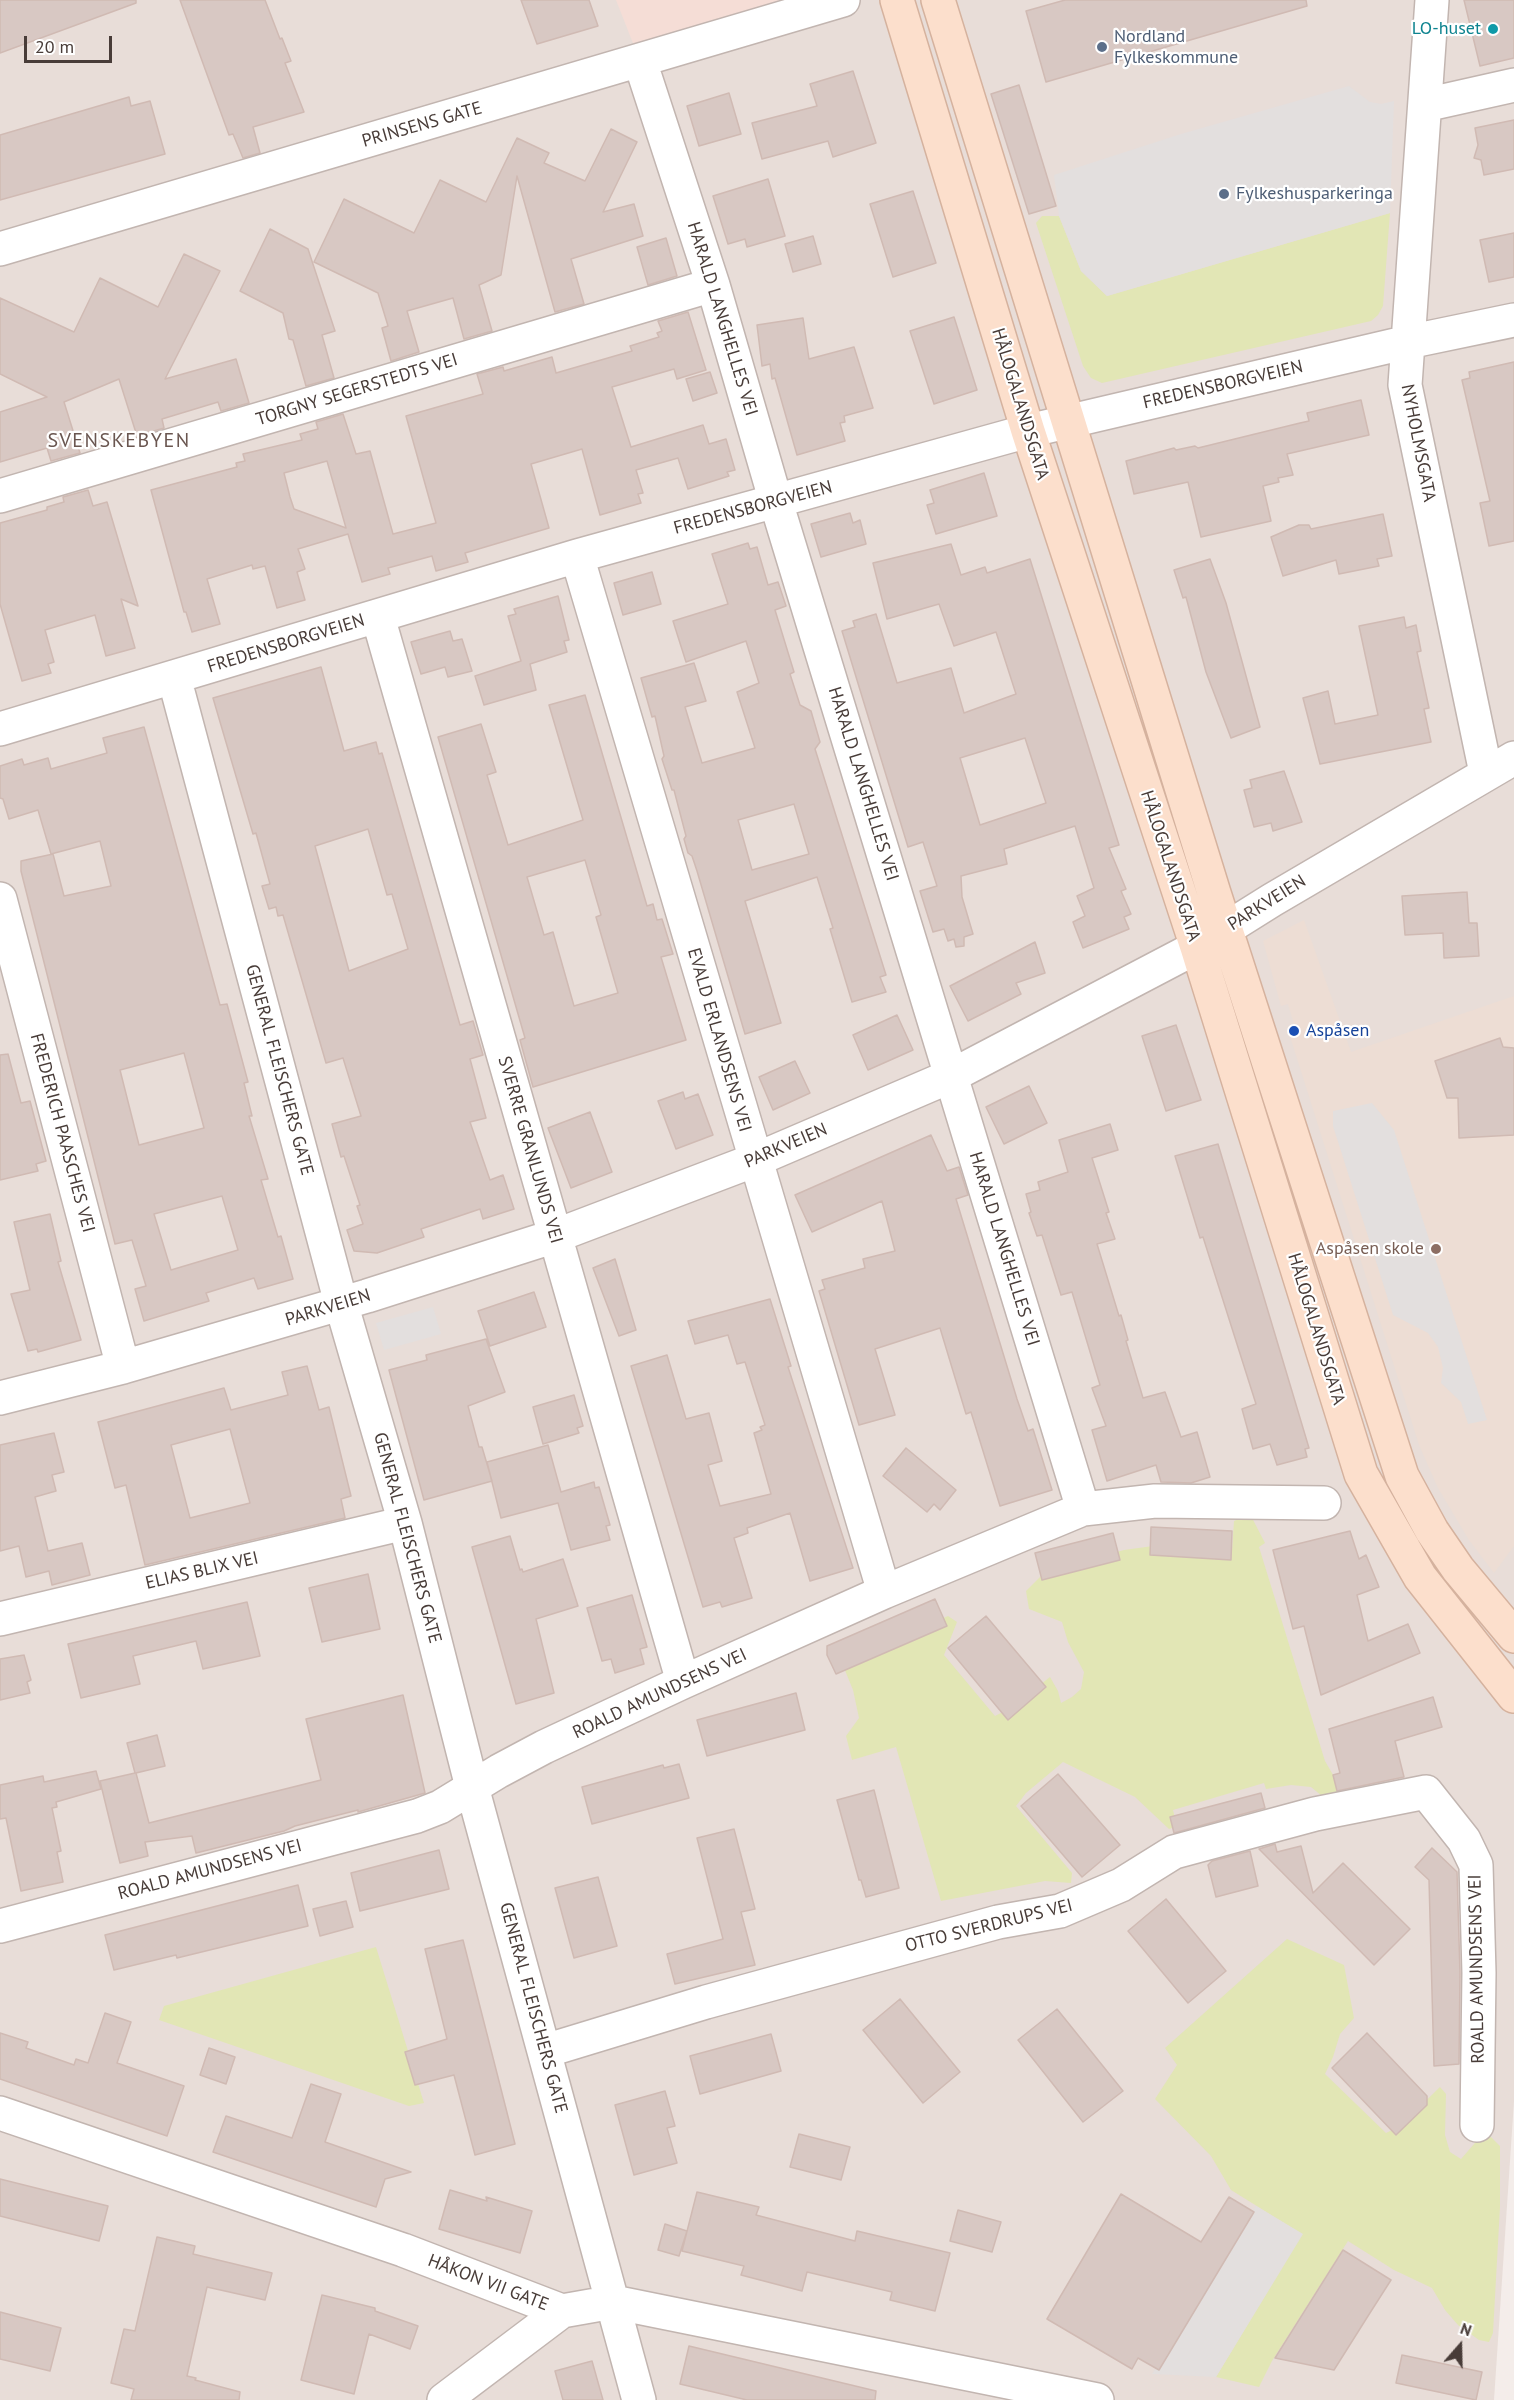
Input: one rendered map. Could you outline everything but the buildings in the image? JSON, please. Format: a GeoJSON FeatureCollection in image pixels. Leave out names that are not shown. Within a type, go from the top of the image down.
{"type":"FeatureCollection","features":[{"type":"Feature","properties":{"kind":"street","name":"PRINSENS GATE"},"geometry":{"type":"LineString","coordinates":[[0,249],[843,0]]}},
{"type":"Feature","properties":{"kind":"street","name":"HÅLOGALANDSGATA"},"geometry":{"type":"LineString","coordinates":[[897,0],[1028,431],[1197,947],[1361,1474],[1420,1577],[1514,1696]]}},
{"type":"Feature","properties":{"kind":"street","name":"HÅLOGALANDSGATA"},"geometry":{"type":"LineString","coordinates":[[938,0],[1226,929],[1402,1476],[1432,1531],[1458,1569],[1514,1636]]}},
{"type":"Feature","properties":{"kind":"street","name":"NYHOLMSGATA"},"geometry":{"type":"LineString","coordinates":[[1432,0],[1405,385],[1486,773]]}},
{"type":"Feature","properties":{"kind":"street","name":"HARALD LANGHELLES VEI"},"geometry":{"type":"LineString","coordinates":[[640,61],[713,285],[1083,1509]]}},
{"type":"Feature","properties":{"kind":"street"},"geometry":{"type":"LineString","coordinates":[[1425,105],[1514,85]]}},
{"type":"Feature","properties":{"kind":"street","name":"TORGNY SEGERSTEDTS VEI"},"geometry":{"type":"LineString","coordinates":[[0,496],[713,285]]}},
{"type":"Feature","properties":{"kind":"street","name":"FREDENSBORGVEIEN"},"geometry":{"type":"LineString","coordinates":[[0,729],[577,556],[1028,431],[1408,342],[1514,320]]}},
{"type":"Feature","properties":{"kind":"street","name":"EVALD ERLANDSENS VEI"},"geometry":{"type":"LineString","coordinates":[[577,556],[754,1160],[884,1592]]}},
{"type":"Feature","properties":{"kind":"street","name":"SVERRE GRANLUNDS VEI"},"geometry":{"type":"LineString","coordinates":[[378,617],[683,1682]]}},
{"type":"Feature","properties":{"kind":"street","name":"GENERAL FLEISCHERS GATE"},"geometry":{"type":"LineString","coordinates":[[174,677],[341,1303],[405,1522],[472,1787],[639,2400]]}},
{"type":"Feature","properties":{"kind":"street","name":"PARKVEIEN"},"geometry":{"type":"LineString","coordinates":[[0,1398],[123,1367],[341,1303],[555,1236],[754,1160],[951,1076],[1197,947],[1514,758]]}},
{"type":"Feature","properties":{"kind":"street","name":"FREDERICH PAASCHES VEI"},"geometry":{"type":"LineString","coordinates":[[0,898],[123,1367]]}},
{"type":"Feature","properties":{"kind":"street","name":"ROALD AMUNDSENS VEI"},"geometry":{"type":"LineString","coordinates":[[0,1926],[417,1816],[440,1807],[544,1747],[683,1682],[884,1592],[1083,1509],[1155,1501],[1324,1503]]}},
{"type":"Feature","properties":{"kind":"street","name":"ELIAS BLIX VEI"},"geometry":{"type":"LineString","coordinates":[[0,1619],[405,1522]]}},
{"type":"Feature","properties":{"kind":"street","name":"ROALD AMUNDSENS VEI"},"geometry":{"type":"LineString","coordinates":[[1426,1792],[1464,1840],[1476,1865],[1479,1973],[1477,2126]]}},
{"type":"Feature","properties":{"kind":"street","name":"OTTO SVERDRUPS VEI"},"geometry":{"type":"LineString","coordinates":[[545,2051],[706,2002],[998,1922],[1060,1911],[1121,1885],[1174,1852],[1315,1814],[1426,1792]]}},
{"type":"Feature","properties":{"kind":"street","name":"HÅKON VII GATE"},"geometry":{"type":"LineString","coordinates":[[0,2113],[403,2250],[562,2311],[612,2302],[1098,2400]]}},
{"type":"Feature","properties":{"kind":"street"},"geometry":{"type":"LineString","coordinates":[[444,2400],[562,2311]]}},
{"type":"Feature","properties":{"kind":"shaded area"},"geometry":{"type":"Polygon","coordinates":[[[0,0],[1514,0],[1514,2101],[1494,2400],[0,2400],[0,0]]]}},
{"type":"Feature","properties":{"kind":"shaded area"},"geometry":{"type":"Polygon","coordinates":[[[616,0],[843,0],[640,61],[616,0]]]}},
{"type":"Feature","properties":{"kind":"shaded area","name":"Fylkeshusparkeringa"},"geometry":{"type":"Polygon","coordinates":[[[1349,86],[1370,102],[1381,104],[1394,101],[1390,213],[1107,296],[1081,271],[1059,216],[1054,175],[1181,134],[1349,86]]]}},
{"type":"Feature","properties":{"kind":"shaded area","name":"Aspåsen skole"},"geometry":{"type":"Polygon","coordinates":[[[1304,920],[1351,1052],[1514,996],[1514,1546],[1494,1573],[1469,1540],[1438,1488],[1419,1445],[1287,1027],[1294,1024],[1288,1004],[1281,1006],[1263,941],[1304,920]]]}},
{"type":"Feature","properties":{"kind":"shaded area"},"geometry":{"type":"Polygon","coordinates":[[[1372,1103],[1394,1130],[1487,1420],[1468,1424],[1461,1402],[1441,1383],[1443,1368],[1438,1347],[1428,1333],[1393,1315],[1333,1126],[1333,1111],[1372,1103]]]}},
{"type":"Feature","properties":{"kind":"shaded area"},"geometry":{"type":"Polygon","coordinates":[[[433,1307],[441,1334],[384,1350],[376,1323],[433,1307]]]}},
{"type":"Feature","properties":{"kind":"shaded area"},"geometry":{"type":"Polygon","coordinates":[[[1256,2206],[1303,2234],[1216,2377],[1152,2374],[1256,2206]]]}},
{"type":"Feature","properties":{"kind":"green space"},"geometry":{"type":"Polygon","coordinates":[[[1390,213],[1383,306],[1371,321],[1102,383],[1091,378],[1083,366],[1036,223],[1042,216],[1059,216],[1081,271],[1107,296],[1390,213]]]}},
{"type":"Feature","properties":{"kind":"green space"},"geometry":{"type":"Polygon","coordinates":[[[1250,1514],[1265,1543],[1259,1547],[1325,1761],[1336,1780],[1337,1793],[1332,1799],[1322,1796],[1311,1787],[1291,1785],[1266,1789],[1264,1783],[1173,1810],[1177,1826],[1169,1829],[1135,1797],[1063,1762],[1026,1793],[1016,1806],[1072,1873],[1071,1883],[1045,1881],[941,1901],[896,1747],[852,1760],[846,1736],[859,1718],[853,1690],[842,1663],[948,1616],[957,1622],[944,1655],[995,1716],[1012,1707],[1050,1677],[1058,1691],[1061,1703],[1081,1689],[1084,1672],[1068,1642],[1062,1622],[1029,1609],[1026,1591],[1046,1571],[1124,1550],[1153,1546],[1232,1551],[1234,1521],[1250,1514]]]}},
{"type":"Feature","properties":{"kind":"green space"},"geometry":{"type":"Polygon","coordinates":[[[1287,1939],[1344,1965],[1354,2018],[1340,2034],[1325,2074],[1386,2133],[1400,2126],[1440,2087],[1446,2094],[1445,2135],[1450,2152],[1461,2159],[1481,2136],[1490,2136],[1500,2146],[1500,2207],[1493,2333],[1489,2342],[1479,2340],[1458,2325],[1445,2310],[1432,2288],[1394,2270],[1348,2241],[1272,2361],[1259,2387],[1216,2377],[1302,2234],[1231,2190],[1211,2156],[1155,2099],[1177,2065],[1165,2048],[1287,1939]]]}},
{"type":"Feature","properties":{"kind":"green space"},"geometry":{"type":"Polygon","coordinates":[[[376,1947],[424,2103],[409,2106],[159,2020],[164,2006],[376,1947]]]}},
{"type":"Feature","properties":{"kind":"place","name":"LO-huset"},"geometry":{"type":"Point","coordinates":[1493,29]}},
{"type":"Feature","properties":{"kind":"place","name":"Nordland Fylkeskommune"},"geometry":{"type":"Point","coordinates":[1102,47]}},
{"type":"Feature","properties":{"kind":"place","name":"Fylkeshusparkeringa"},"geometry":{"type":"Point","coordinates":[1224,194]}},
{"type":"Feature","properties":{"kind":"place","name":"Aspåsen"},"geometry":{"type":"Point","coordinates":[1294,1031]}},
{"type":"Feature","properties":{"kind":"place","name":"Aspåsen skole"},"geometry":{"type":"Point","coordinates":[1436,1249]}},
{"type":"Feature","properties":{"kind":"district","name":"SVENSKEBYEN"},"geometry":{"type":"Point","coordinates":[119,441]}}]}
